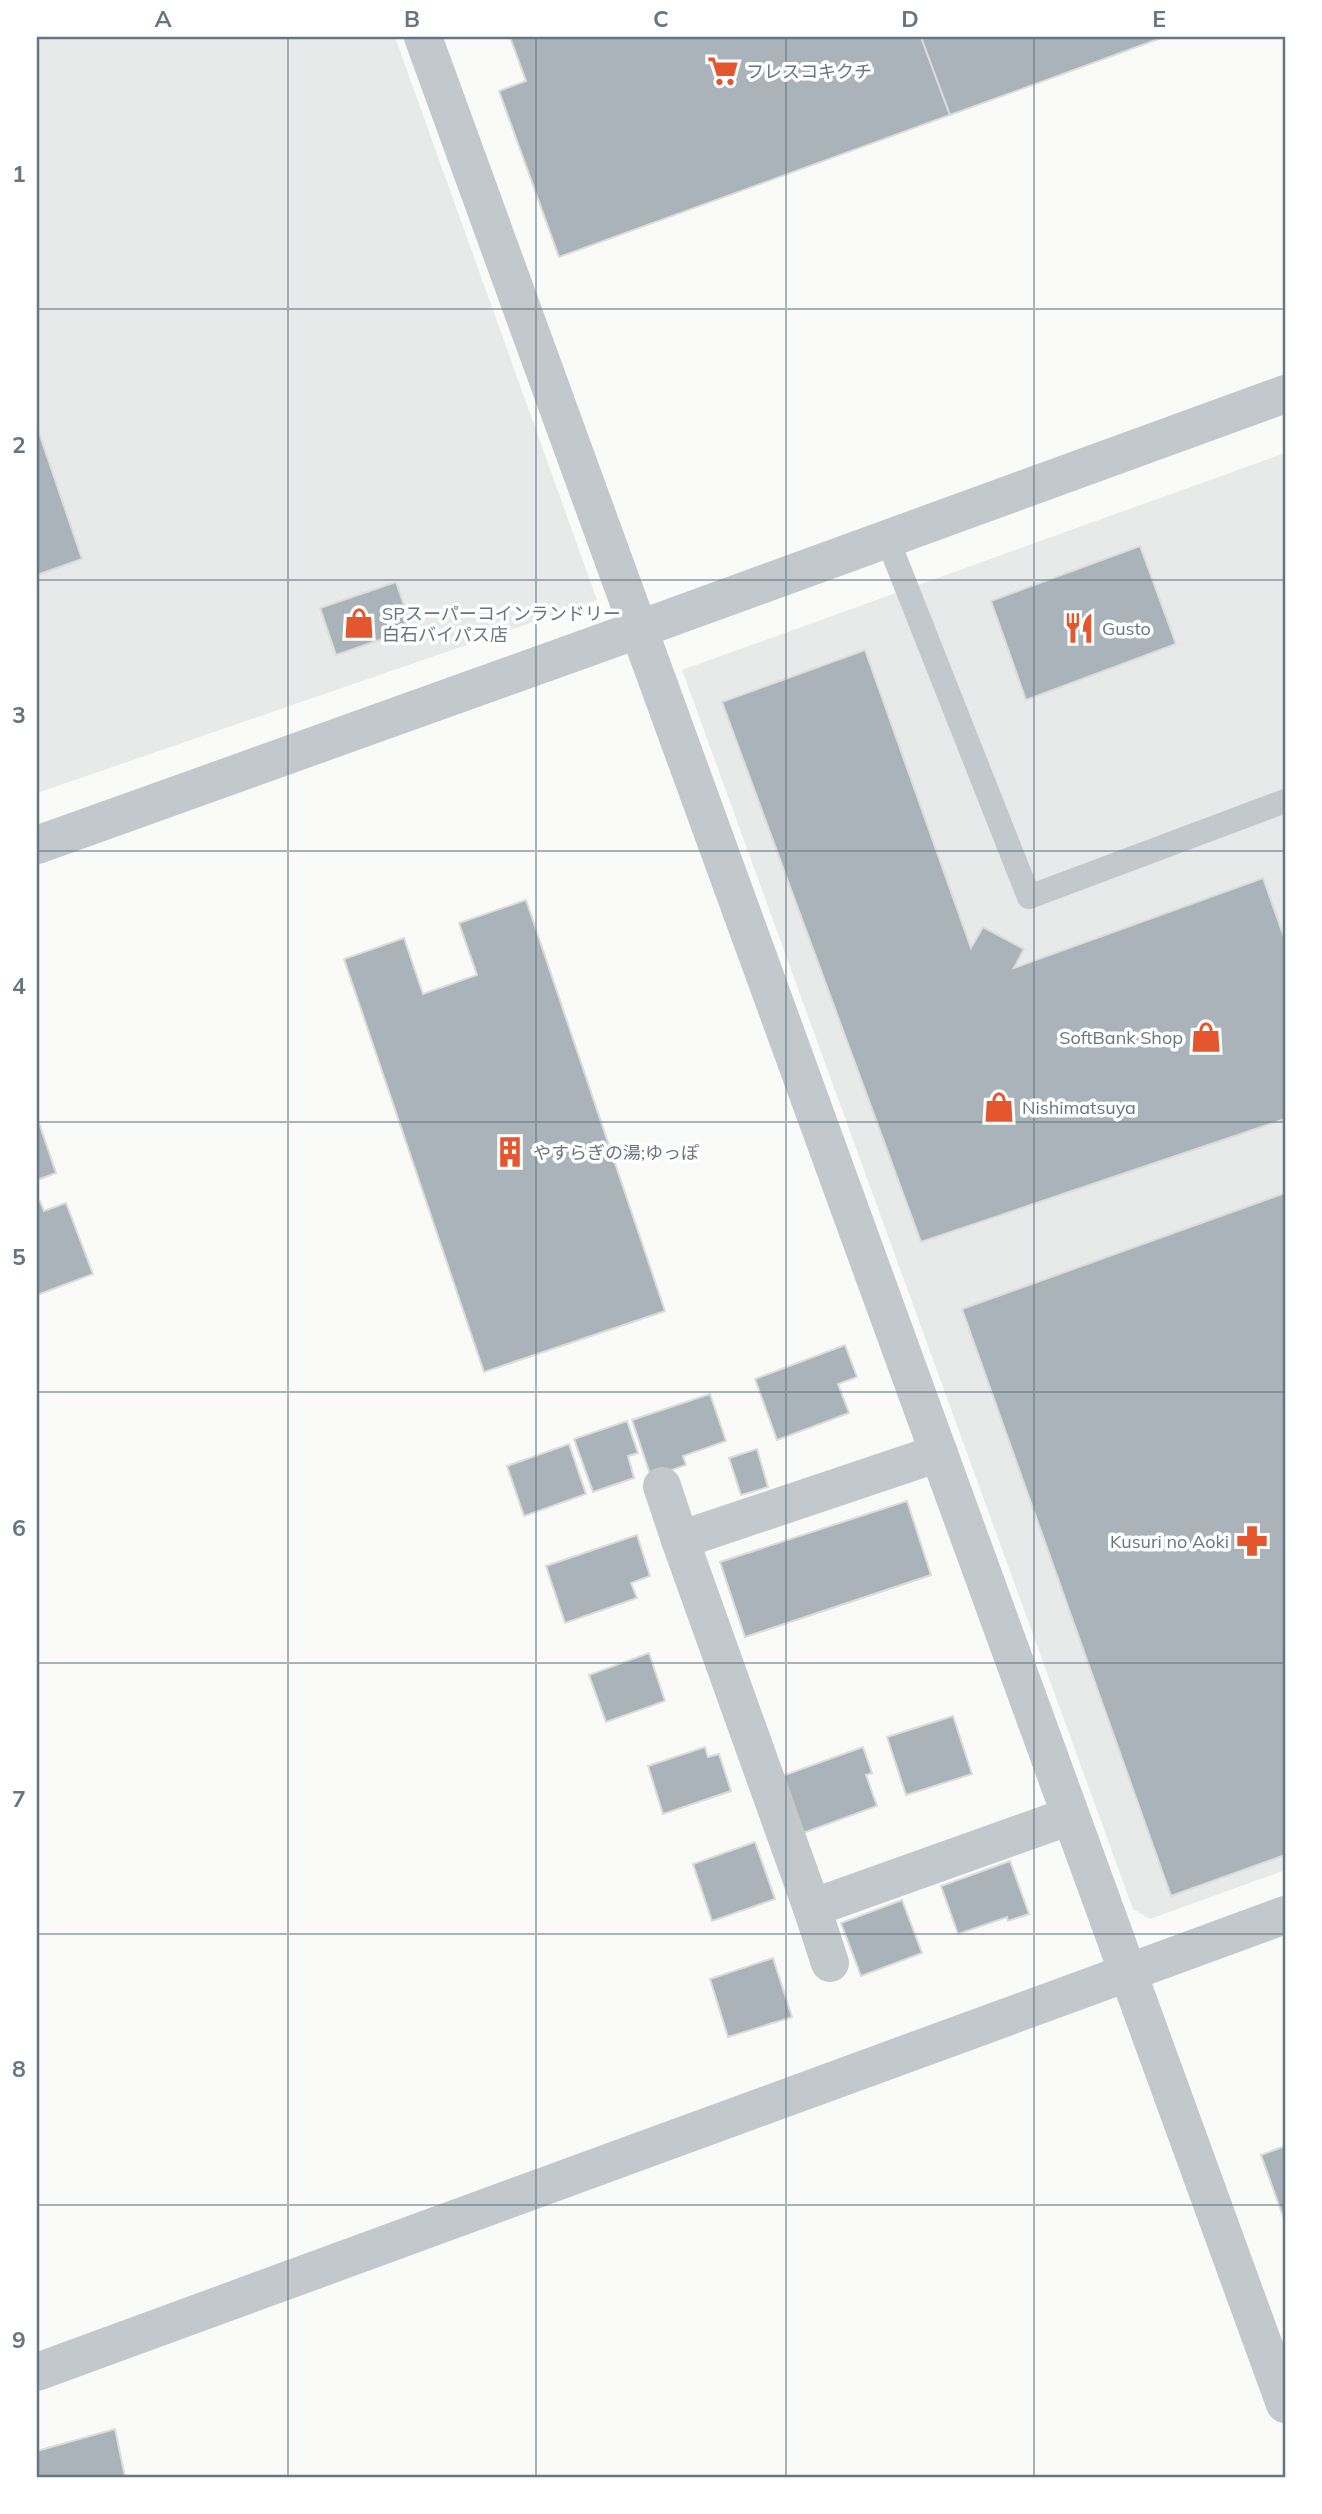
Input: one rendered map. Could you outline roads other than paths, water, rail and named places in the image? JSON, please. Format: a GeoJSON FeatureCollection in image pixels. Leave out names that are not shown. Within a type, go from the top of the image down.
{"type":"FeatureCollection","features":[{"type":"Feature","properties":{"kind":"street"},"geometry":{"type":"LineString","coordinates":[[423,37],[1285,2404]]}},
{"type":"Feature","properties":{"kind":"street"},"geometry":{"type":"LineString","coordinates":[[37,845],[1285,394]]}},
{"type":"Feature","properties":{"kind":"street"},"geometry":{"type":"LineString","coordinates":[[680,1539],[939,1453]]}},
{"type":"Feature","properties":{"kind":"street"},"geometry":{"type":"LineString","coordinates":[[662,1486],[830,1963]]}},
{"type":"Feature","properties":{"kind":"street"},"geometry":{"type":"LineString","coordinates":[[811,1908],[1070,1816]]}},
{"type":"Feature","properties":{"kind":"street"},"geometry":{"type":"LineString","coordinates":[[37,2372],[1285,1915]]}},
{"type":"Feature","properties":{"kind":"lane"},"geometry":{"type":"LineString","coordinates":[[887,538],[1029,897],[1285,801]]}},
{"type":"Feature","properties":{"kind":"place","name":"フレスコキクチ"},"geometry":{"type":"Point","coordinates":[723,71]}},
{"type":"Feature","properties":{"kind":"place","name":"SPスーパーコインランドリー 白石バイパス店"},"geometry":{"type":"Point","coordinates":[359,623]}},
{"type":"Feature","properties":{"kind":"place","name":"Gusto"},"geometry":{"type":"Point","coordinates":[1079,628]}},
{"type":"Feature","properties":{"kind":"place","name":"SoftBank Shop"},"geometry":{"type":"Point","coordinates":[1206,1037]}},
{"type":"Feature","properties":{"kind":"place","name":"Nishimatsuya"},"geometry":{"type":"Point","coordinates":[999,1107]}},
{"type":"Feature","properties":{"kind":"place","name":"やすらぎの湯;ゆっぽ"},"geometry":{"type":"Point","coordinates":[510,1152]}},
{"type":"Feature","properties":{"kind":"place","name":"Kusuri no Aoki"},"geometry":{"type":"Point","coordinates":[1252,1541]}}]}
